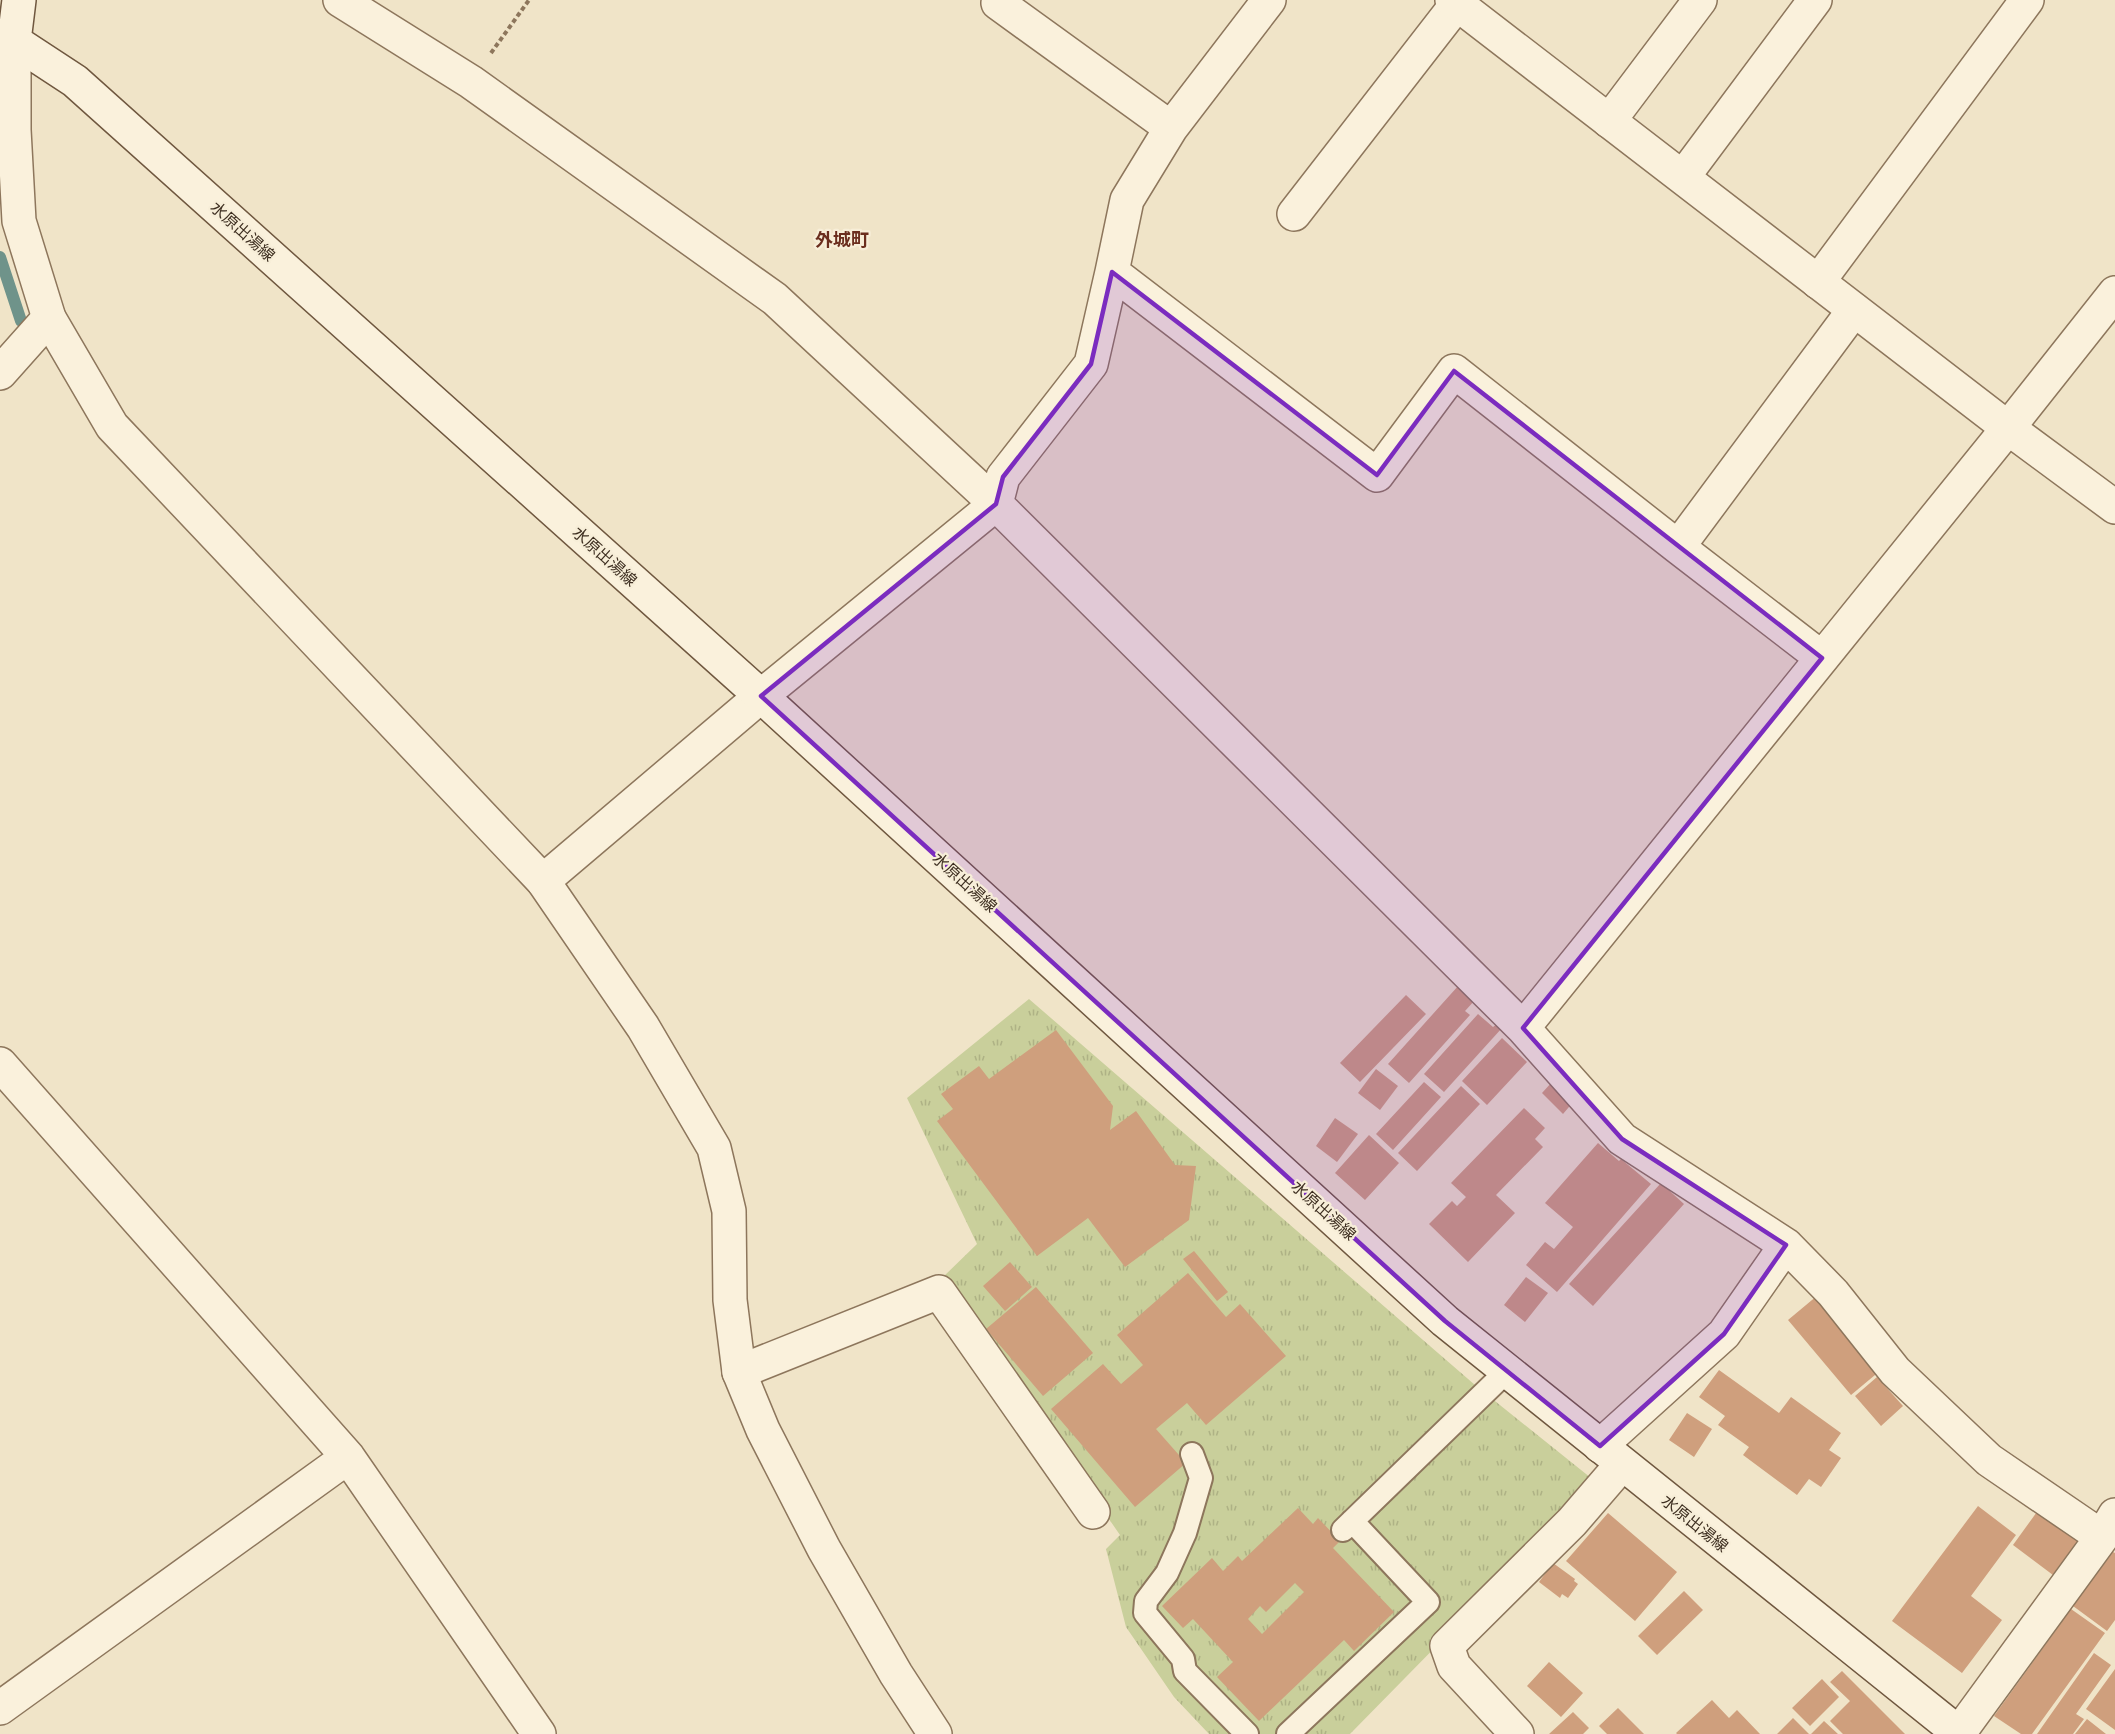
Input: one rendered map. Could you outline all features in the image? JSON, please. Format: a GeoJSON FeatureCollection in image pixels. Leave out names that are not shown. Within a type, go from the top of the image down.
{"type":"FeatureCollection","features":[{"type":"Feature","properties":{"kind":"street"},"geometry":{"type":"LineString","coordinates":[[19,0],[7,42],[19,221],[49,318],[112,426],[543,881],[643,1027],[714,1148],[729,1212],[730,1300],[739,1372],[763,1430],[824,1549],[896,1674],[935,1734]]}},
{"type":"Feature","properties":{"kind":"street"},"geometry":{"type":"LineString","coordinates":[[340,0],[471,82],[775,299],[996,504],[1523,1028],[1622,1139],[1786,1245],[1833,1293],[1895,1371],[1989,1460],[2108,1526],[1959,1734]]}},
{"type":"Feature","properties":{"kind":"street"},"geometry":{"type":"LineString","coordinates":[[543,881],[761,696],[996,504],[1003,477],[1091,364],[1127,200],[1171,128],[1269,0]]}},
{"type":"Feature","properties":{"kind":"street"},"geometry":{"type":"LineString","coordinates":[[1610,121],[1700,0]]}},
{"type":"Feature","properties":{"kind":"street"},"geometry":{"type":"LineString","coordinates":[[1683,177],[1815,0]]}},
{"type":"Feature","properties":{"kind":"street"},"geometry":{"type":"LineString","coordinates":[[1818,282],[2027,0]]}},
{"type":"Feature","properties":{"kind":"street"},"geometry":{"type":"LineString","coordinates":[[1294,214],[1454,2],[2008,428],[2110,499]]}},
{"type":"Feature","properties":{"kind":"street"},"geometry":{"type":"LineString","coordinates":[[998,3],[1171,128]]}},
{"type":"Feature","properties":{"kind":"street","name":"水原出湯線"},"geometry":{"type":"LineString","coordinates":[[7,42],[75,81],[761,696],[1445,1321],[1959,1734]]}},
{"type":"Feature","properties":{"kind":"street"},"geometry":{"type":"LineString","coordinates":[[1112,272],[1377,475],[1454,371],[1822,658]]}},
{"type":"Feature","properties":{"kind":"street"},"geometry":{"type":"LineString","coordinates":[[1523,1028],[2008,428],[2115,292]]}},
{"type":"Feature","properties":{"kind":"street"},"geometry":{"type":"LineString","coordinates":[[1678,547],[1854,310]]}},
{"type":"Feature","properties":{"kind":"street"},"geometry":{"type":"LineString","coordinates":[[0,373],[49,318]]}},
{"type":"Feature","properties":{"kind":"street"},"geometry":{"type":"LineString","coordinates":[[2,1069],[348,1457],[539,1734]]}},
{"type":"Feature","properties":{"kind":"street"},"geometry":{"type":"LineString","coordinates":[[1517,1734],[1454,1666],[1447,1646],[1572,1522],[1611,1455],[1724,1334],[1786,1245]]}},
{"type":"Feature","properties":{"kind":"street"},"geometry":{"type":"LineString","coordinates":[[739,1372],[939,1292],[1093,1512]]}},
{"type":"Feature","properties":{"kind":"street"},"geometry":{"type":"LineString","coordinates":[[0,1708],[348,1457]]}},
{"type":"Feature","properties":{"kind":"lane"},"geometry":{"type":"LineString","coordinates":[[1288,1734],[1428,1602],[1347,1526],[1507,1371]]}},
{"type":"Feature","properties":{"kind":"lane"},"geometry":{"type":"LineString","coordinates":[[1192,1454],[1201,1478],[1185,1533],[1167,1573],[1146,1601],[1145,1613],[1183,1659],[1185,1671],[1247,1734]]}},
{"type":"Feature","properties":{"kind":"path"},"geometry":{"type":"LineString","coordinates":[[471,82],[529,0]]}},
{"type":"Feature","properties":{"kind":"highlighted area"},"geometry":{"type":"Polygon","coordinates":[[[1112,272],[1377,475],[1454,371],[1822,658],[1523,1028],[1622,1139],[1786,1245],[1724,1334],[1600,1446],[1445,1321],[761,696],[996,504],[1003,477],[1091,364],[1112,272]]]}},
{"type":"Feature","properties":{"kind":"green space"},"geometry":{"type":"Polygon","coordinates":[[[1029,999],[1475,1385],[1591,1478],[1571,1509],[1350,1734],[1209,1734],[1174,1697],[1126,1627],[1106,1549],[1120,1535],[942,1278],[977,1244],[907,1098],[1029,999]]]}},
{"type":"Feature","properties":{"kind":"building"},"geometry":{"type":"Polygon","coordinates":[[[1459,985],[1475,1000],[1465,1011],[1470,1015],[1409,1083],[1388,1064],[1459,985]]]}},
{"type":"Feature","properties":{"kind":"building"},"geometry":{"type":"Polygon","coordinates":[[[1406,995],[1426,1014],[1360,1082],[1340,1063],[1406,995]]]}},
{"type":"Feature","properties":{"kind":"building"},"geometry":{"type":"Polygon","coordinates":[[[1478,1014],[1493,1027],[1497,1024],[1502,1028],[1444,1092],[1424,1074],[1478,1014]]]}},
{"type":"Feature","properties":{"kind":"building"},"geometry":{"type":"Polygon","coordinates":[[[1056,1030],[1113,1106],[1110,1130],[1136,1111],[1175,1165],[1196,1166],[1189,1220],[1125,1267],[1088,1218],[1037,1256],[937,1121],[953,1109],[941,1094],[979,1066],[989,1079],[1056,1030]]]}},
{"type":"Feature","properties":{"kind":"building"},"geometry":{"type":"Polygon","coordinates":[[[1502,1038],[1527,1062],[1487,1105],[1462,1081],[1502,1038]]]}},
{"type":"Feature","properties":{"kind":"building"},"geometry":{"type":"Polygon","coordinates":[[[1376,1069],[1398,1086],[1380,1110],[1358,1093],[1376,1069]]]}},
{"type":"Feature","properties":{"kind":"building"},"geometry":{"type":"Polygon","coordinates":[[[1424,1082],[1441,1097],[1393,1150],[1376,1134],[1424,1082]]]}},
{"type":"Feature","properties":{"kind":"building"},"geometry":{"type":"Polygon","coordinates":[[[1552,1082],[1574,1101],[1563,1114],[1542,1093],[1552,1082]]]}},
{"type":"Feature","properties":{"kind":"building"},"geometry":{"type":"Polygon","coordinates":[[[1461,1086],[1480,1104],[1417,1171],[1398,1153],[1461,1086]]]}},
{"type":"Feature","properties":{"kind":"building"},"geometry":{"type":"Polygon","coordinates":[[[1524,1108],[1545,1128],[1535,1139],[1543,1147],[1496,1195],[1515,1213],[1468,1262],[1429,1224],[1452,1201],[1457,1206],[1466,1197],[1451,1183],[1524,1108]]]}},
{"type":"Feature","properties":{"kind":"building"},"geometry":{"type":"Polygon","coordinates":[[[1335,1118],[1358,1134],[1337,1162],[1316,1146],[1335,1118]]]}},
{"type":"Feature","properties":{"kind":"building"},"geometry":{"type":"Polygon","coordinates":[[[1369,1135],[1399,1163],[1365,1200],[1335,1173],[1369,1135]]]}},
{"type":"Feature","properties":{"kind":"building"},"geometry":{"type":"Polygon","coordinates":[[[1598,1143],[1651,1184],[1557,1292],[1526,1265],[1545,1242],[1554,1249],[1573,1227],[1545,1203],[1598,1143]]]}},
{"type":"Feature","properties":{"kind":"building"},"geometry":{"type":"Polygon","coordinates":[[[1661,1183],[1684,1204],[1593,1306],[1569,1284],[1661,1183]]]}},
{"type":"Feature","properties":{"kind":"building"},"geometry":{"type":"Polygon","coordinates":[[[1194,1251],[1228,1292],[1217,1301],[1183,1259],[1194,1251]]]}},
{"type":"Feature","properties":{"kind":"building"},"geometry":{"type":"Polygon","coordinates":[[[1010,1262],[1032,1287],[1005,1311],[983,1286],[1010,1262]]]}},
{"type":"Feature","properties":{"kind":"building"},"geometry":{"type":"Polygon","coordinates":[[[1188,1273],[1226,1317],[1240,1304],[1286,1356],[1206,1425],[1187,1403],[1156,1429],[1186,1463],[1135,1507],[1051,1409],[1103,1364],[1121,1384],[1143,1365],[1117,1335],[1188,1273]]]}},
{"type":"Feature","properties":{"kind":"building"},"geometry":{"type":"Polygon","coordinates":[[[1526,1277],[1548,1293],[1525,1322],[1504,1305],[1526,1277]]]}},
{"type":"Feature","properties":{"kind":"building"},"geometry":{"type":"Polygon","coordinates":[[[1036,1287],[1093,1353],[1043,1396],[986,1329],[1036,1287]]]}},
{"type":"Feature","properties":{"kind":"building"},"geometry":{"type":"Polygon","coordinates":[[[1818,1295],[1881,1370],[1851,1395],[1788,1320],[1818,1295]]]}},
{"type":"Feature","properties":{"kind":"building"},"geometry":{"type":"Polygon","coordinates":[[[1719,1370],[1779,1413],[1791,1397],[1841,1433],[1829,1450],[1841,1458],[1821,1487],[1809,1479],[1797,1495],[1743,1455],[1749,1447],[1718,1425],[1725,1416],[1699,1397],[1719,1370]]]}},
{"type":"Feature","properties":{"kind":"building"},"geometry":{"type":"Polygon","coordinates":[[[1877,1377],[1903,1406],[1881,1426],[1855,1396],[1877,1377]]]}},
{"type":"Feature","properties":{"kind":"building"},"geometry":{"type":"Polygon","coordinates":[[[1687,1413],[1712,1429],[1694,1457],[1669,1440],[1687,1413]]]}},
{"type":"Feature","properties":{"kind":"building"},"geometry":{"type":"Polygon","coordinates":[[[1978,1506],[2016,1535],[1971,1596],[2002,1620],[1962,1673],[1892,1621],[1978,1506]]]}},
{"type":"Feature","properties":{"kind":"building"},"geometry":{"type":"Polygon","coordinates":[[[1298,1508],[1313,1524],[1318,1518],[1340,1541],[1333,1548],[1394,1612],[1354,1651],[1344,1640],[1259,1721],[1217,1677],[1233,1662],[1193,1619],[1183,1628],[1162,1606],[1212,1558],[1223,1571],[1238,1556],[1242,1561],[1298,1508]],[[1295,1583],[1266,1612],[1260,1606],[1248,1619],[1262,1634],[1304,1592],[1295,1583]]]}},
{"type":"Feature","properties":{"kind":"building"},"geometry":{"type":"Polygon","coordinates":[[[2039,1509],[2079,1539],[2053,1575],[2013,1545],[2039,1509]]]}},
{"type":"Feature","properties":{"kind":"building"},"geometry":{"type":"Polygon","coordinates":[[[1608,1513],[1677,1572],[1635,1621],[1566,1561],[1608,1513]]]}},
{"type":"Feature","properties":{"kind":"building"},"geometry":{"type":"Polygon","coordinates":[[[2113,1552],[2115,1553],[2115,1620],[2107,1631],[2073,1606],[2113,1552]]]}},
{"type":"Feature","properties":{"kind":"building"},"geometry":{"type":"Polygon","coordinates":[[[1553,1563],[1575,1579],[1574,1581],[1578,1584],[1568,1598],[1562,1594],[1560,1598],[1539,1582],[1553,1563]]]}},
{"type":"Feature","properties":{"kind":"building"},"geometry":{"type":"Polygon","coordinates":[[[1684,1591],[1703,1610],[1657,1655],[1638,1636],[1684,1591]]]}},
{"type":"Feature","properties":{"kind":"building"},"geometry":{"type":"Polygon","coordinates":[[[2071,1609],[2105,1633],[2032,1734],[2021,1734],[1994,1716],[2071,1609]]]}},
{"type":"Feature","properties":{"kind":"building"},"geometry":{"type":"Polygon","coordinates":[[[2094,1653],[2111,1665],[2076,1714],[2084,1719],[2073,1734],[2037,1734],[2094,1653]]]}},
{"type":"Feature","properties":{"kind":"building"},"geometry":{"type":"Polygon","coordinates":[[[1549,1662],[1583,1693],[1561,1717],[1527,1686],[1549,1662]]]}},
{"type":"Feature","properties":{"kind":"building"},"geometry":{"type":"Polygon","coordinates":[[[2115,1669],[2115,1730],[2086,1709],[2115,1669]]]}},
{"type":"Feature","properties":{"kind":"building"},"geometry":{"type":"Polygon","coordinates":[[[1842,1671],[1905,1734],[1843,1734],[1830,1721],[1850,1701],[1830,1682],[1842,1671]]]}},
{"type":"Feature","properties":{"kind":"building"},"geometry":{"type":"Polygon","coordinates":[[[1822,1679],[1839,1697],[1810,1726],[1792,1708],[1822,1679]]]}},
{"type":"Feature","properties":{"kind":"building"},"geometry":{"type":"Polygon","coordinates":[[[1712,1700],[1729,1718],[1737,1710],[1760,1734],[1676,1733],[1712,1700]]]}},
{"type":"Feature","properties":{"kind":"building"},"geometry":{"type":"Polygon","coordinates":[[[1618,1708],[1644,1734],[1607,1734],[1599,1726],[1618,1708]]]}},
{"type":"Feature","properties":{"kind":"building"},"geometry":{"type":"Polygon","coordinates":[[[1573,1712],[1589,1728],[1583,1734],[1549,1734],[1573,1712]]]}},
{"type":"Feature","properties":{"kind":"building"},"geometry":{"type":"Polygon","coordinates":[[[1793,1718],[1809,1734],[1777,1734],[1793,1718]]]}},
{"type":"Feature","properties":{"kind":"building"},"geometry":{"type":"Polygon","coordinates":[[[2087,1719],[2106,1734],[2075,1734],[2087,1719]]]}},
{"type":"Feature","properties":{"kind":"building"},"geometry":{"type":"Polygon","coordinates":[[[1824,1721],[1838,1734],[1811,1734],[1824,1721]]]}},
{"type":"Feature","properties":{"kind":"waterway"},"geometry":{"type":"LineString","coordinates":[[0,257],[21,321]]}},
{"type":"Feature","properties":{"kind":"district","name":"外城町"},"geometry":{"type":"Point","coordinates":[842,240]}}]}
